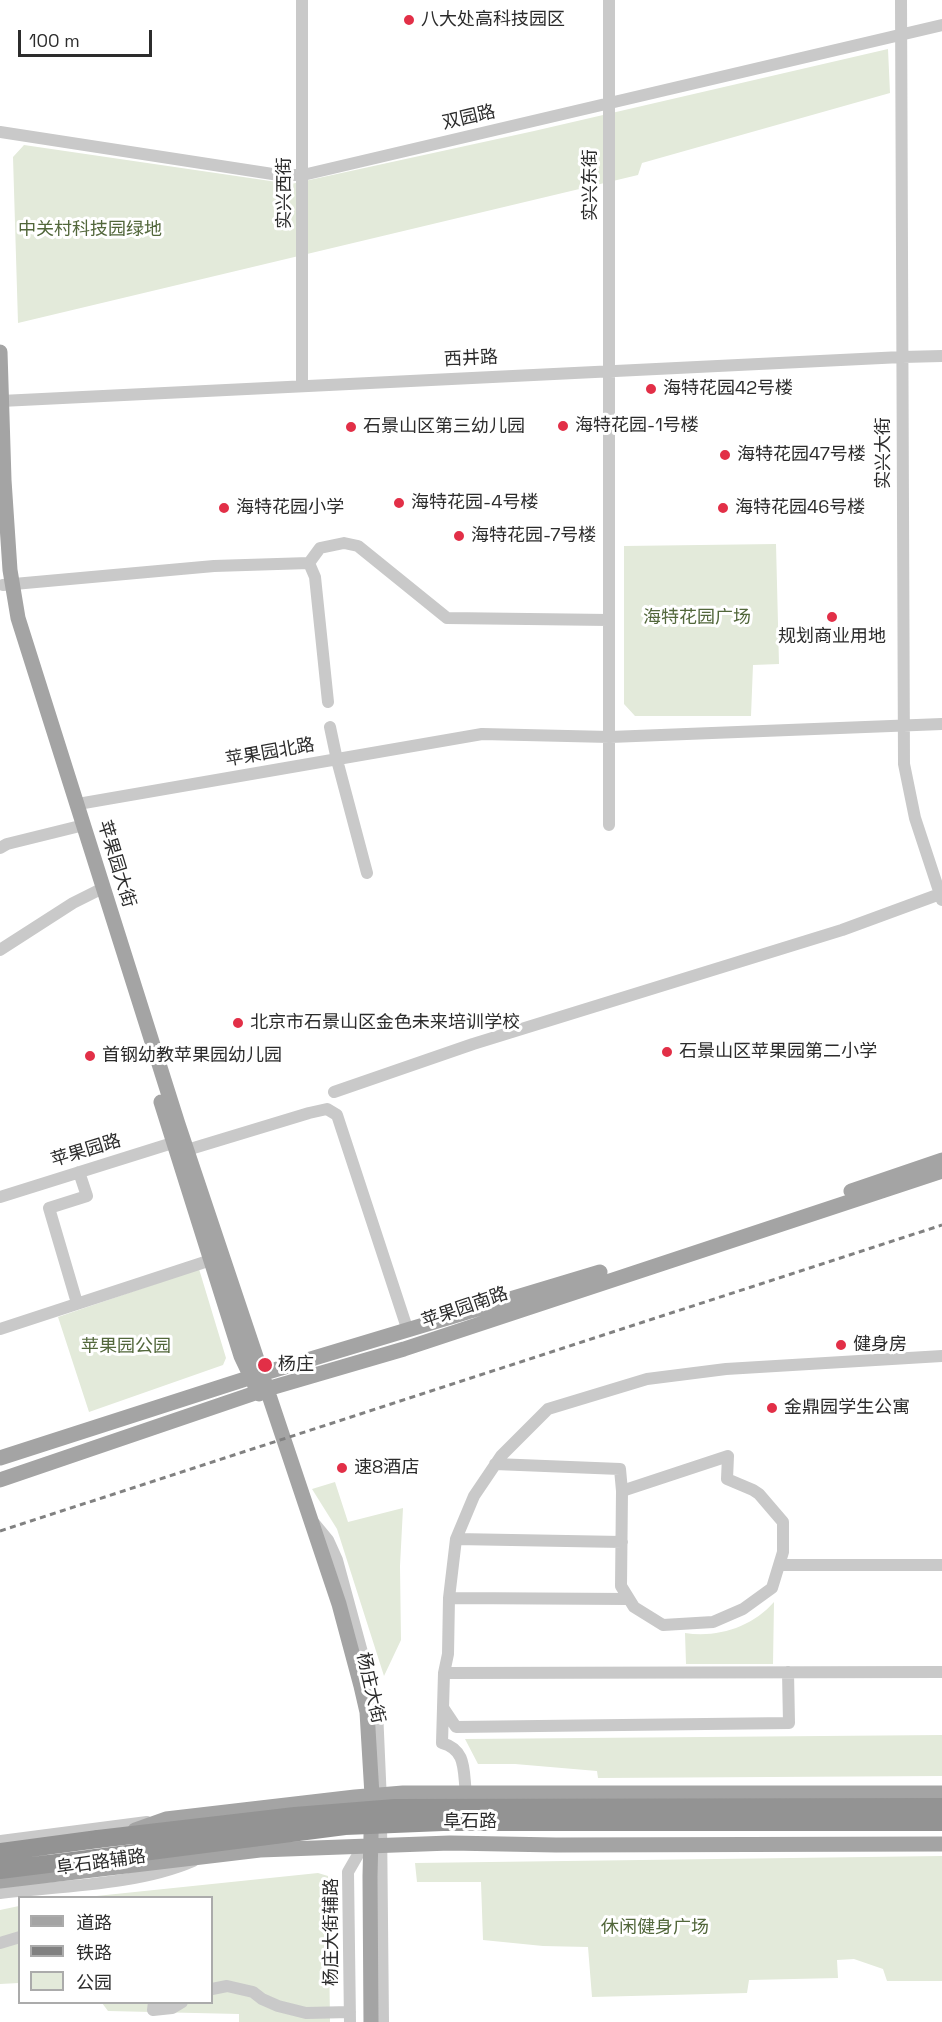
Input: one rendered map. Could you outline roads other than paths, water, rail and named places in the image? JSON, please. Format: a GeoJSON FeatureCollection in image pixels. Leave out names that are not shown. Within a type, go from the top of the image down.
{"type":"FeatureCollection","features":[{"type":"Feature","properties":{"kind":"highway","name":"阜石路"},"geometry":{"type":"LineString","coordinates":[[0,1854],[296,1816],[395,1808],[942,1807]]}},
{"type":"Feature","properties":{"kind":"highway","name":"阜石路"},"geometry":{"type":"LineString","coordinates":[[0,1870],[353,1826],[442,1822],[942,1822]]}},
{"type":"Feature","properties":{"kind":"main road","name":"苹果园大街"},"geometry":{"type":"LineString","coordinates":[[0,352],[7,585],[19,653],[79,826],[256,1376]]}},
{"type":"Feature","properties":{"kind":"main road","name":"苹果园大街"},"geometry":{"type":"LineString","coordinates":[[0,559],[78,804],[79,826]]}},
{"type":"Feature","properties":{"kind":"main road","name":"苹果园大街"},"geometry":{"type":"LineString","coordinates":[[181,1144],[211,1260],[242,1356],[256,1376]]}},
{"type":"Feature","properties":{"kind":"main road","name":"苹果园南路"},"geometry":{"type":"LineString","coordinates":[[0,1458],[256,1376],[647,1258],[942,1160]]}},
{"type":"Feature","properties":{"kind":"main road","name":"苹果园南路"},"geometry":{"type":"LineString","coordinates":[[0,1480],[262,1391],[404,1349],[942,1171]]}},
{"type":"Feature","properties":{"kind":"main road","name":"杨庄大街"},"geometry":{"type":"LineString","coordinates":[[256,1376],[311,1520],[339,1604],[368,1712],[373,1795],[372,1845],[354,2019]]}},
{"type":"Feature","properties":{"kind":"main road","name":"杨庄大街"},"geometry":{"type":"LineString","coordinates":[[262,1391],[350,1682],[373,1795]]}},
{"type":"Feature","properties":{"kind":"main road","name":"阜石路"},"geometry":{"type":"LineString","coordinates":[[0,1854],[89,1845],[166,1820],[373,1795],[942,1793]]}},
{"type":"Feature","properties":{"kind":"main road","name":"阜石路"},"geometry":{"type":"LineString","coordinates":[[0,1881],[260,1850],[372,1845],[450,1843],[942,1844]]}},
{"type":"Feature","properties":{"kind":"main road"},"geometry":{"type":"LineString","coordinates":[[370,2022],[372,1845]]}},
{"type":"Feature","properties":{"kind":"street","name":"实兴西街"},"geometry":{"type":"LineString","coordinates":[[302,0],[302,386]]}},
{"type":"Feature","properties":{"kind":"street","name":"实兴东街"},"geometry":{"type":"LineString","coordinates":[[609,0],[609,825]]}},
{"type":"Feature","properties":{"kind":"street","name":"实兴大街"},"geometry":{"type":"LineString","coordinates":[[901,0],[904,764],[910,801],[941,897]]}},
{"type":"Feature","properties":{"kind":"street","name":"双园路"},"geometry":{"type":"LineString","coordinates":[[0,132],[279,175],[303,175],[942,25]]}},
{"type":"Feature","properties":{"kind":"street","name":"西井路"},"geometry":{"type":"LineString","coordinates":[[0,401],[942,356]]}},
{"type":"Feature","properties":{"kind":"street"},"geometry":{"type":"LineString","coordinates":[[309,563],[320,548],[344,543],[358,546],[447,618],[609,620]]}},
{"type":"Feature","properties":{"kind":"street"},"geometry":{"type":"LineString","coordinates":[[7,585],[214,566],[309,563]]}},
{"type":"Feature","properties":{"kind":"street"},"geometry":{"type":"LineString","coordinates":[[309,563],[315,577],[328,702]]}},
{"type":"Feature","properties":{"kind":"street","name":"苹果园北路"},"geometry":{"type":"LineString","coordinates":[[78,804],[468,736],[501,734],[610,737],[942,724]]}},
{"type":"Feature","properties":{"kind":"street"},"geometry":{"type":"LineString","coordinates":[[330,727],[368,873]]}},
{"type":"Feature","properties":{"kind":"street"},"geometry":{"type":"LineString","coordinates":[[0,848],[7,844],[79,826]]}},
{"type":"Feature","properties":{"kind":"street"},"geometry":{"type":"LineString","coordinates":[[0,950],[73,903],[99,890]]}},
{"type":"Feature","properties":{"kind":"street"},"geometry":{"type":"LineString","coordinates":[[334,1092],[440,1054],[842,930],[941,897]]}},
{"type":"Feature","properties":{"kind":"street","name":"苹果园路"},"geometry":{"type":"LineString","coordinates":[[0,1197],[181,1144],[327,1109],[337,1115],[408,1331]]}},
{"type":"Feature","properties":{"kind":"street"},"geometry":{"type":"LineString","coordinates":[[77,1303],[49,1208],[87,1196],[79,1172]]}},
{"type":"Feature","properties":{"kind":"street"},"geometry":{"type":"LineString","coordinates":[[0,1329],[211,1260]]}},
{"type":"Feature","properties":{"kind":"street"},"geometry":{"type":"LineString","coordinates":[[466,1793],[461,1755],[453,1746],[442,1743],[449,1598],[456,1539],[474,1497],[495,1464],[548,1409],[647,1378],[726,1369],[942,1356]]}},
{"type":"Feature","properties":{"kind":"street"},"geometry":{"type":"LineString","coordinates":[[495,1464],[620,1469],[622,1491],[621,1586],[634,1607],[663,1625],[713,1622],[743,1609],[772,1588],[783,1552],[783,1522],[759,1494],[727,1479],[728,1456],[622,1491]]}},
{"type":"Feature","properties":{"kind":"street"},"geometry":{"type":"LineString","coordinates":[[456,1539],[622,1542]]}},
{"type":"Feature","properties":{"kind":"street"},"geometry":{"type":"LineString","coordinates":[[780,1565],[942,1565]]}},
{"type":"Feature","properties":{"kind":"street"},"geometry":{"type":"LineString","coordinates":[[449,1598],[629,1599]]}},
{"type":"Feature","properties":{"kind":"street"},"geometry":{"type":"LineString","coordinates":[[443,1708],[456,1727],[789,1723],[788,1672]]}},
{"type":"Feature","properties":{"kind":"street"},"geometry":{"type":"LineString","coordinates":[[444,1673],[942,1672]]}},
{"type":"Feature","properties":{"kind":"street"},"geometry":{"type":"LineString","coordinates":[[449,1793],[450,1843]]}},
{"type":"Feature","properties":{"kind":"street","name":"阜石路辅路"},"geometry":{"type":"LineString","coordinates":[[0,1841],[166,1820]]}},
{"type":"Feature","properties":{"kind":"street","name":"杨庄大街"},"geometry":{"type":"LineString","coordinates":[[372,1845],[383,2022]]}},
{"type":"Feature","properties":{"kind":"street","name":"阜石路辅路"},"geometry":{"type":"LineString","coordinates":[[0,1893],[120,1880],[173,1870],[204,1857]]}},
{"type":"Feature","properties":{"kind":"street"},"geometry":{"type":"LineString","coordinates":[[0,1943],[18,1938]]}},
{"type":"Feature","properties":{"kind":"street"},"geometry":{"type":"LineString","coordinates":[[213,1989],[227,1986],[253,1992],[261,2000],[278,2006],[306,2013],[354,2019]]}},
{"type":"Feature","properties":{"kind":"street"},"geometry":{"type":"LineString","coordinates":[[154,2004],[153,2010],[172,2008],[179,2004]]}},
{"type":"Feature","properties":{"kind":"railway"},"geometry":{"type":"LineString","coordinates":[[0,1531],[942,1225]]}},
{"type":"Feature","properties":{"kind":"place","name":"八大处高科技园区"},"geometry":{"type":"Point","coordinates":[409,20]}},
{"type":"Feature","properties":{"kind":"place","name":"海特花园42号楼"},"geometry":{"type":"Point","coordinates":[651,389]}},
{"type":"Feature","properties":{"kind":"place","name":"海特花园-1号楼"},"geometry":{"type":"Point","coordinates":[563,426]}},
{"type":"Feature","properties":{"kind":"place","name":"石景山区第三幼儿园"},"geometry":{"type":"Point","coordinates":[351,427]}},
{"type":"Feature","properties":{"kind":"place","name":"海特花园47号楼"},"geometry":{"type":"Point","coordinates":[725,455]}},
{"type":"Feature","properties":{"kind":"place","name":"海特花园-4号楼"},"geometry":{"type":"Point","coordinates":[399,503]}},
{"type":"Feature","properties":{"kind":"place","name":"海特花园小学"},"geometry":{"type":"Point","coordinates":[224,508]}},
{"type":"Feature","properties":{"kind":"place","name":"海特花园46号楼"},"geometry":{"type":"Point","coordinates":[723,508]}},
{"type":"Feature","properties":{"kind":"place","name":"海特花园-7号楼"},"geometry":{"type":"Point","coordinates":[459,536]}},
{"type":"Feature","properties":{"kind":"place","name":"规划商业用地"},"geometry":{"type":"Point","coordinates":[832,617]}},
{"type":"Feature","properties":{"kind":"place","name":"北京市石景山区金色未来培训学校"},"geometry":{"type":"Point","coordinates":[238,1023]}},
{"type":"Feature","properties":{"kind":"place","name":"石景山区苹果园第二小学"},"geometry":{"type":"Point","coordinates":[667,1052]}},
{"type":"Feature","properties":{"kind":"place","name":"首钢幼教苹果园幼儿园"},"geometry":{"type":"Point","coordinates":[90,1056]}},
{"type":"Feature","properties":{"kind":"place","name":"健身房"},"geometry":{"type":"Point","coordinates":[841,1345]}},
{"type":"Feature","properties":{"kind":"place","name":"杨庄"},"geometry":{"type":"Point","coordinates":[265,1365]}},
{"type":"Feature","properties":{"kind":"place","name":"金鼎园学生公寓"},"geometry":{"type":"Point","coordinates":[772,1408]}},
{"type":"Feature","properties":{"kind":"place","name":"速8酒店"},"geometry":{"type":"Point","coordinates":[342,1468]}},
{"type":"Feature","properties":{"kind":"park label","name":"中关村科技园绿地"},"geometry":{"type":"Point","coordinates":[90,230]}},
{"type":"Feature","properties":{"kind":"park label","name":"海特花园广场"},"geometry":{"type":"Point","coordinates":[697,618]}},
{"type":"Feature","properties":{"kind":"park label","name":"苹果园公园"},"geometry":{"type":"Point","coordinates":[126,1347]}},
{"type":"Feature","properties":{"kind":"park label","name":"休闲健身广场"},"geometry":{"type":"Point","coordinates":[655,1928]}}]}
